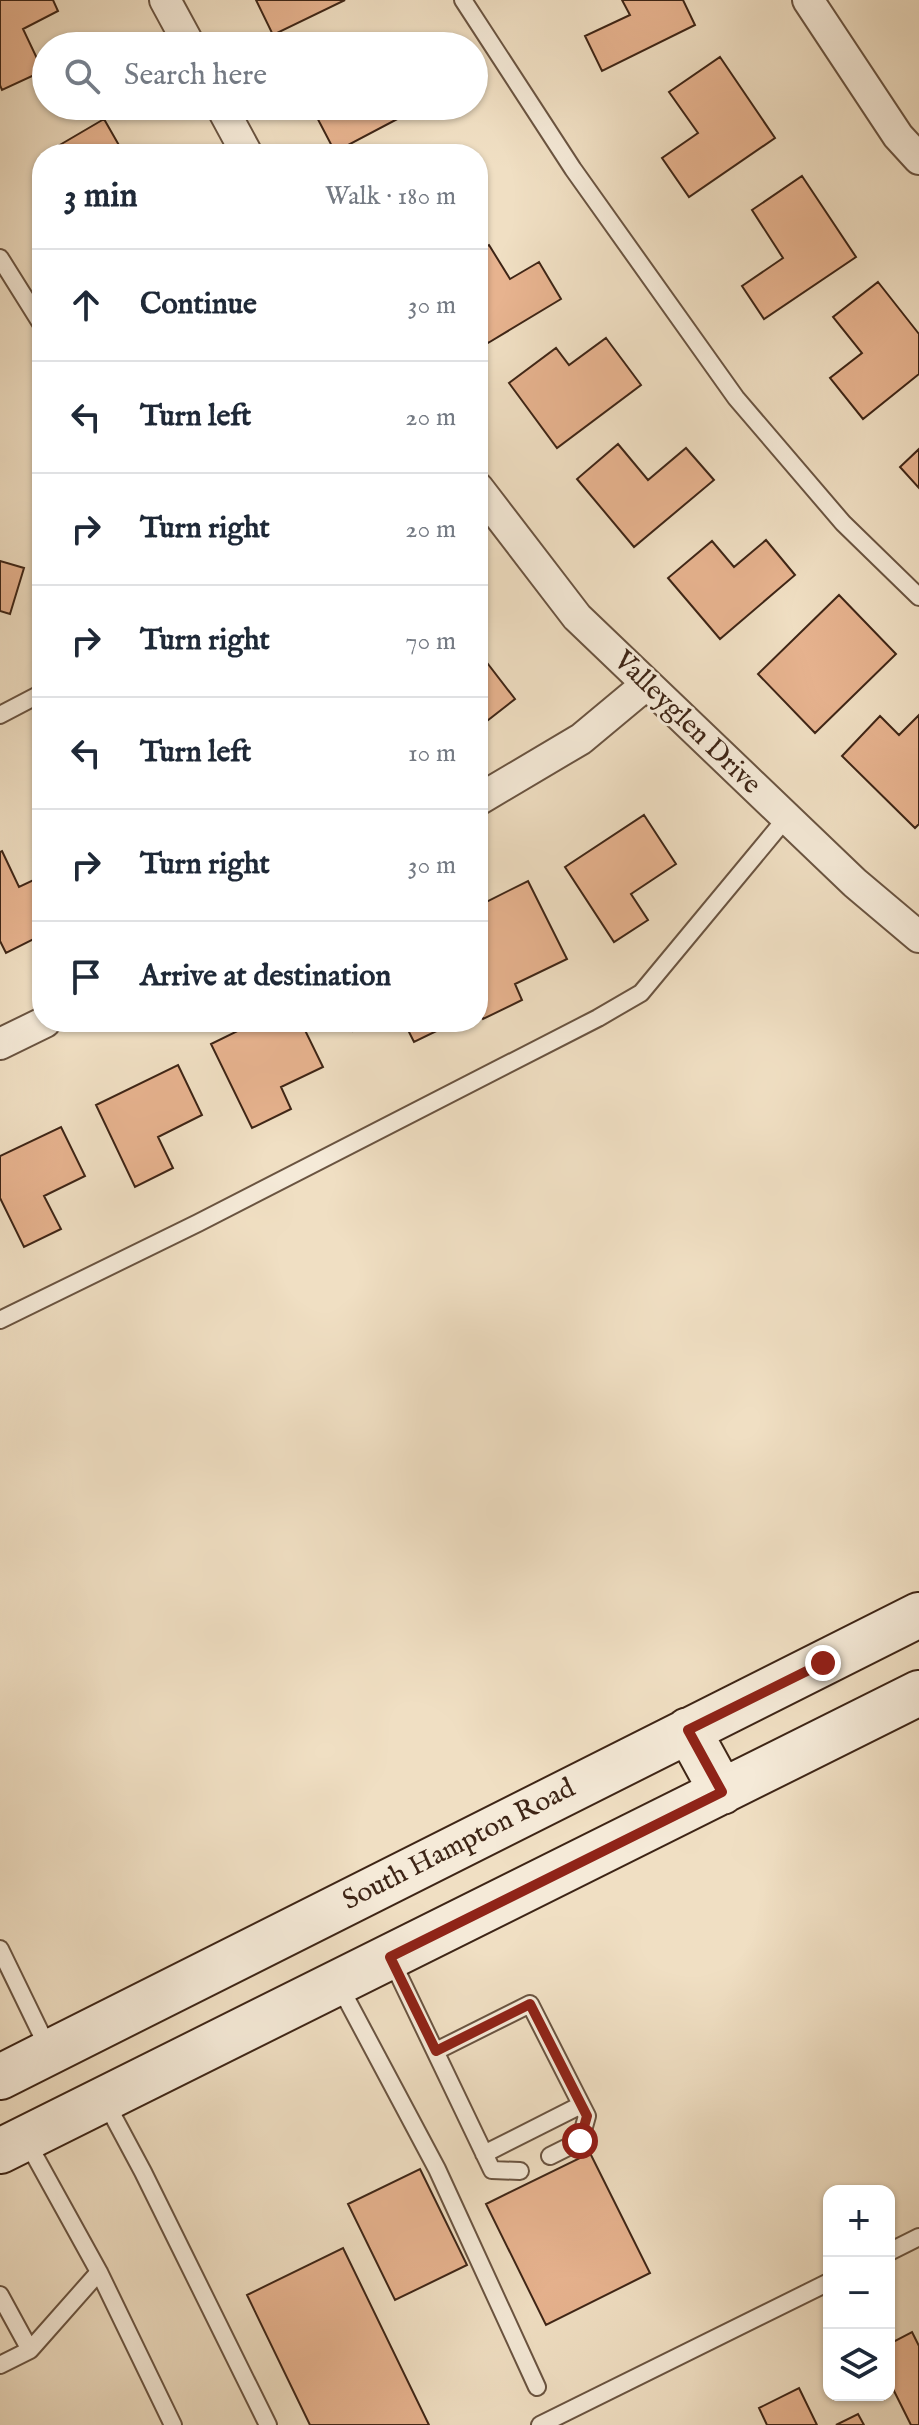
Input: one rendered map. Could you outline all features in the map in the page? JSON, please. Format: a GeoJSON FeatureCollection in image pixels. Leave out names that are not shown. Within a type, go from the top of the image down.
{"type":"FeatureCollection","features":[{"type":"Feature","properties":{"kind":"main road","name":"South Hampton Road"},"geometry":{"type":"LineString","coordinates":[[0,2080],[50,2052],[919,1615]]}},
{"type":"Feature","properties":{"kind":"main road"},"geometry":{"type":"LineString","coordinates":[[0,2080],[13,2145],[919,1693]]}},
{"type":"Feature","properties":{"kind":"main road"},"geometry":{"type":"LineString","coordinates":[[688,1730],[722,1792]]}},
{"type":"Feature","properties":{"kind":"street"},"geometry":{"type":"LineString","coordinates":[[165,0],[182,32]]}},
{"type":"Feature","properties":{"kind":"street"},"geometry":{"type":"LineString","coordinates":[[808,0],[898,136],[919,159]]}},
{"type":"Feature","properties":{"kind":"street"},"geometry":{"type":"LineString","coordinates":[[229,120],[242,144]]}},
{"type":"Feature","properties":{"kind":"street","name":"Valleyglen Drive"},"geometry":{"type":"LineString","coordinates":[[488,501],[577,617],[855,883],[919,937]]}},
{"type":"Feature","properties":{"kind":"street"},"geometry":{"type":"LineString","coordinates":[[488,794],[581,739],[647,684]]}},
{"type":"Feature","properties":{"kind":"street"},"geometry":{"type":"LineString","coordinates":[[0,1044],[32,1028]]}},
{"type":"Feature","properties":{"kind":"lane"},"geometry":{"type":"LineString","coordinates":[[463,0],[484,32]]}},
{"type":"Feature","properties":{"kind":"lane"},"geometry":{"type":"LineString","coordinates":[[488,38],[573,169],[736,398],[843,523],[919,597]]}},
{"type":"Feature","properties":{"kind":"lane"},"geometry":{"type":"LineString","coordinates":[[0,258],[32,309]]}},
{"type":"Feature","properties":{"kind":"lane"},"geometry":{"type":"LineString","coordinates":[[0,715],[32,698]]}},
{"type":"Feature","properties":{"kind":"lane"},"geometry":{"type":"LineString","coordinates":[[0,1320],[254,1194],[641,993],[787,817]]}},
{"type":"Feature","properties":{"kind":"lane"},"geometry":{"type":"LineString","coordinates":[[0,1949],[50,2052]]}},
{"type":"Feature","properties":{"kind":"lane"},"geometry":{"type":"LineString","coordinates":[[390,1957],[492,2170],[520,2171]]}},
{"type":"Feature","properties":{"kind":"lane"},"geometry":{"type":"LineString","coordinates":[[338,1983],[437,2169],[537,2387]]}},
{"type":"Feature","properties":{"kind":"lane"},"geometry":{"type":"LineString","coordinates":[[436,2051],[530,2004],[587,2116],[580,2141],[550,2156]]}},
{"type":"Feature","properties":{"kind":"lane"},"geometry":{"type":"LineString","coordinates":[[104,2100],[268,2425]]}},
{"type":"Feature","properties":{"kind":"lane"},"geometry":{"type":"LineString","coordinates":[[484,2154],[581,2105]]}},
{"type":"Feature","properties":{"kind":"lane"},"geometry":{"type":"LineString","coordinates":[[13,2145],[99,2272],[173,2425]]}},
{"type":"Feature","properties":{"kind":"lane"},"geometry":{"type":"LineString","coordinates":[[895,2249],[919,2237]]}},
{"type":"Feature","properties":{"kind":"lane"},"geometry":{"type":"LineString","coordinates":[[0,2365],[30,2350],[99,2272]]}},
{"type":"Feature","properties":{"kind":"lane"},"geometry":{"type":"LineString","coordinates":[[540,2425],[823,2285]]}},
{"type":"Feature","properties":{"kind":"lane"},"geometry":{"type":"LineString","coordinates":[[0,2295],[30,2350]]}},
{"type":"Feature","properties":{"kind":"building"},"geometry":{"type":"Polygon","coordinates":[[[0,0],[53,0],[58,11],[23,29],[32,48],[32,76],[2,90],[0,0]]]}},
{"type":"Feature","properties":{"kind":"building"},"geometry":{"type":"Polygon","coordinates":[[[256,0],[345,0],[279,32],[272,32],[256,0]]]}},
{"type":"Feature","properties":{"kind":"building"},"geometry":{"type":"Polygon","coordinates":[[[622,0],[683,0],[695,25],[602,71],[585,36],[630,15],[622,0]]]}},
{"type":"Feature","properties":{"kind":"building"},"geometry":{"type":"Polygon","coordinates":[[[720,57],[775,138],[689,197],[662,158],[698,133],[669,92],[720,57]]]}},
{"type":"Feature","properties":{"kind":"building"},"geometry":{"type":"Polygon","coordinates":[[[105,120],[118,144],[61,144],[105,120]]]}},
{"type":"Feature","properties":{"kind":"building"},"geometry":{"type":"Polygon","coordinates":[[[318,120],[396,120],[350,144],[331,144],[318,120]]]}},
{"type":"Feature","properties":{"kind":"building"},"geometry":{"type":"Polygon","coordinates":[[[802,176],[856,257],[764,319],[742,286],[783,258],[752,210],[802,176]]]}},
{"type":"Feature","properties":{"kind":"building"},"geometry":{"type":"Polygon","coordinates":[[[488,246],[510,279],[539,262],[561,299],[488,343],[488,246]]]}},
{"type":"Feature","properties":{"kind":"building"},"geometry":{"type":"Polygon","coordinates":[[[878,282],[919,334],[919,374],[863,419],[830,378],[862,353],[833,317],[878,282]]]}},
{"type":"Feature","properties":{"kind":"building"},"geometry":{"type":"Polygon","coordinates":[[[606,338],[641,385],[557,448],[509,383],[556,348],[569,365],[606,338]]]}},
{"type":"Feature","properties":{"kind":"building"},"geometry":{"type":"Polygon","coordinates":[[[618,444],[648,480],[686,448],[714,480],[634,547],[577,479],[618,444]]]}},
{"type":"Feature","properties":{"kind":"building"},"geometry":{"type":"Polygon","coordinates":[[[919,449],[919,488],[900,467],[919,449]]]}},
{"type":"Feature","properties":{"kind":"building"},"geometry":{"type":"Polygon","coordinates":[[[766,540],[795,575],[720,639],[668,578],[712,541],[734,567],[766,540]]]}},
{"type":"Feature","properties":{"kind":"building"},"geometry":{"type":"Polygon","coordinates":[[[0,561],[24,568],[10,614],[0,611],[0,561]]]}},
{"type":"Feature","properties":{"kind":"building"},"geometry":{"type":"Polygon","coordinates":[[[839,595],[896,654],[815,733],[758,674],[839,595]]]}},
{"type":"Feature","properties":{"kind":"building"},"geometry":{"type":"Polygon","coordinates":[[[488,664],[515,699],[488,720],[488,664]]]}},
{"type":"Feature","properties":{"kind":"building"},"geometry":{"type":"Polygon","coordinates":[[[919,715],[919,824],[915,828],[842,756],[880,716],[899,735],[919,715]]]}},
{"type":"Feature","properties":{"kind":"building"},"geometry":{"type":"Polygon","coordinates":[[[644,815],[676,864],[631,894],[648,920],[614,942],[565,867],[644,815]]]}},
{"type":"Feature","properties":{"kind":"building"},"geometry":{"type":"Polygon","coordinates":[[[0,852],[19,887],[32,881],[32,940],[6,953],[0,941],[0,852]]]}},
{"type":"Feature","properties":{"kind":"building"},"geometry":{"type":"Polygon","coordinates":[[[528,881],[567,959],[515,984],[522,1000],[488,1017],[488,901],[528,881]]]}},
{"type":"Feature","properties":{"kind":"building"},"geometry":{"type":"Polygon","coordinates":[[[236,1032],[306,1032],[323,1067],[281,1087],[291,1109],[252,1128],[211,1044],[236,1032]]]}},
{"type":"Feature","properties":{"kind":"building"},"geometry":{"type":"Polygon","coordinates":[[[409,1032],[435,1032],[414,1042],[409,1032]]]}},
{"type":"Feature","properties":{"kind":"building"},"geometry":{"type":"Polygon","coordinates":[[[178,1065],[202,1115],[158,1137],[173,1168],[135,1187],[96,1105],[178,1065]]]}},
{"type":"Feature","properties":{"kind":"building"},"geometry":{"type":"Polygon","coordinates":[[[61,1127],[85,1176],[44,1196],[61,1229],[24,1247],[0,1198],[0,1156],[61,1127]]]}},
{"type":"Feature","properties":{"kind":"building"},"geometry":{"type":"Polygon","coordinates":[[[590,2153],[650,2273],[546,2325],[486,2204],[590,2153]]]}},
{"type":"Feature","properties":{"kind":"building"},"geometry":{"type":"Polygon","coordinates":[[[420,2169],[467,2265],[395,2300],[348,2204],[420,2169]]]}},
{"type":"Feature","properties":{"kind":"building"},"geometry":{"type":"Polygon","coordinates":[[[343,2248],[429,2425],[310,2425],[247,2295],[343,2248]]]}},
{"type":"Feature","properties":{"kind":"building"},"geometry":{"type":"Polygon","coordinates":[[[912,2332],[919,2346],[919,2425],[911,2425],[895,2393],[895,2341],[912,2332]]]}},
{"type":"Feature","properties":{"kind":"building"},"geometry":{"type":"Polygon","coordinates":[[[799,2388],[817,2425],[767,2425],[759,2408],[799,2388]]]}},
{"type":"Feature","properties":{"kind":"building"},"geometry":{"type":"Polygon","coordinates":[[[858,2414],[864,2425],[836,2425],[858,2414]]]}},
{"type":"Feature","properties":{"kind":"route"},"geometry":{"type":"LineString","coordinates":[[580,2141],[587,2116],[530,2004],[436,2051],[390,1957],[722,1792],[688,1730],[823,1663]]}}]}
